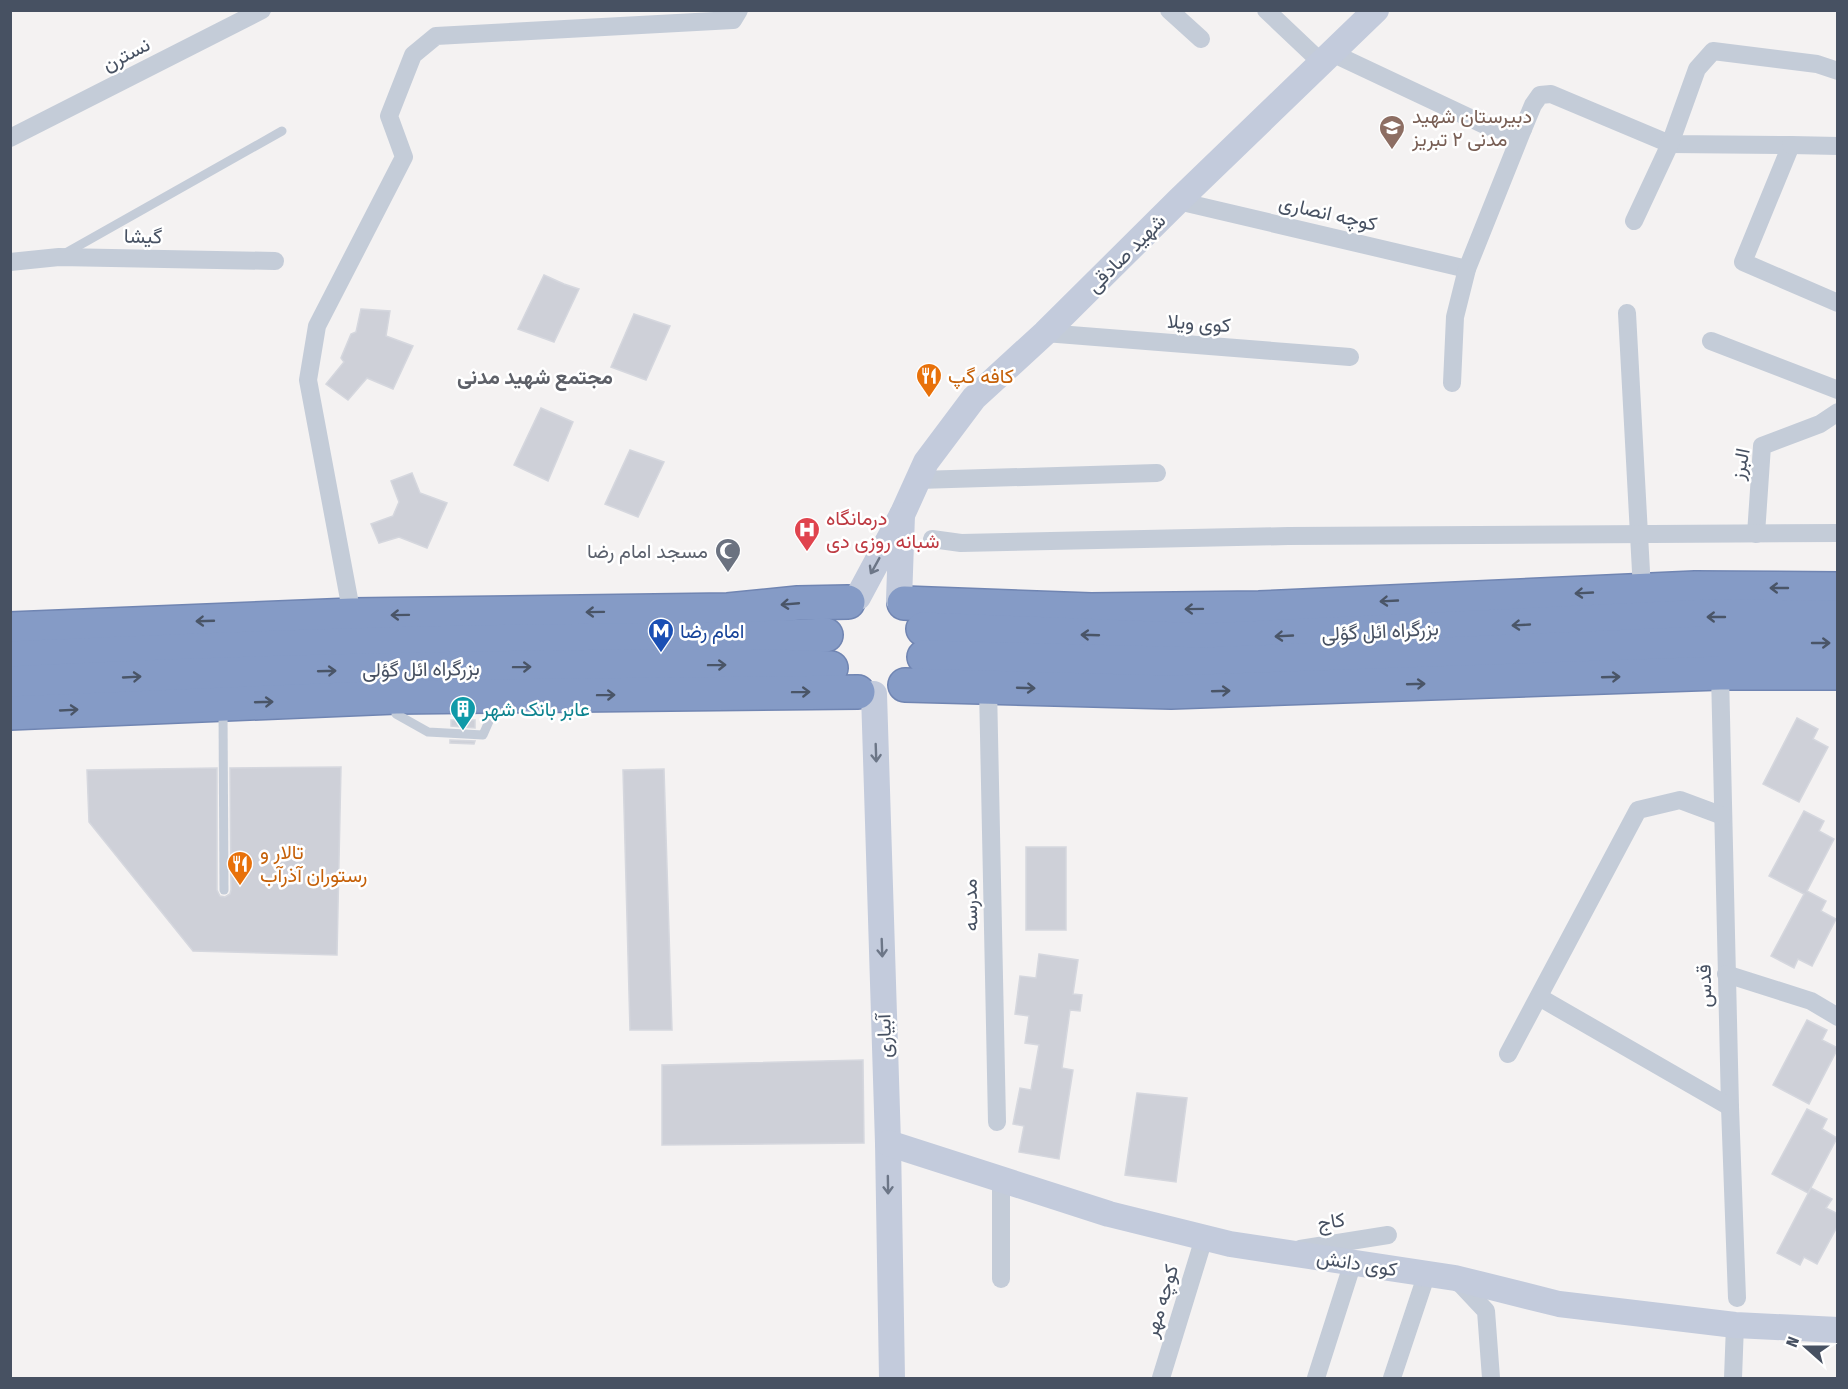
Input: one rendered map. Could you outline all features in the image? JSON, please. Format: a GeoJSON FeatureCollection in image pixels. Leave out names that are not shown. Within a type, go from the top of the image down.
{"type":"FeatureCollection","features":[{"type":"Feature","properties":{"kind":"highway"},"geometry":{"type":"LineString","coordinates":[[901,602],[1091,610],[1259,608],[1695,588],[1838,589]]}},
{"type":"Feature","properties":{"kind":"highway"},"geometry":{"type":"LineString","coordinates":[[10,628],[352,615],[728,610],[853,600],[872,594],[886,595],[901,602],[919,619],[923,643],[916,672],[905,685],[890,692],[501,696],[223,703],[10,713]]}},
{"type":"Feature","properties":{"kind":"highway"},"geometry":{"type":"LineString","coordinates":[[853,600],[834,616],[826,635],[826,652],[831,668],[848,686],[866,693]]}},
{"type":"Feature","properties":{"kind":"highway","name":"بزرگراه ائل گؤلی"},"geometry":{"type":"LineString","coordinates":[[923,643],[1205,640],[1707,616],[1838,617]]}},
{"type":"Feature","properties":{"kind":"highway","name":"بزرگراه ائل گؤلی"},"geometry":{"type":"LineString","coordinates":[[10,658],[257,647],[757,639],[826,635]]}},
{"type":"Feature","properties":{"kind":"highway","name":"بزرگراه ائل گؤلی"},"geometry":{"type":"LineString","coordinates":[[923,643],[1204,664],[1704,643],[1838,643]]}},
{"type":"Feature","properties":{"kind":"highway","name":"بزرگراه ائل گؤلی"},"geometry":{"type":"LineString","coordinates":[[10,683],[415,668],[740,665],[831,668]]}},
{"type":"Feature","properties":{"kind":"highway"},"geometry":{"type":"LineString","coordinates":[[905,685],[1171,692],[1720,673],[1838,674]]}},
{"type":"Feature","properties":{"kind":"main road","name":"شهید صادقی"},"geometry":{"type":"LineString","coordinates":[[853,600],[903,515],[926,462],[974,398],[1045,333],[1328,58],[1366,14]]}},
{"type":"Feature","properties":{"kind":"main road","name":"شهید صادقی"},"geometry":{"type":"LineString","coordinates":[[901,602],[903,515]]}},
{"type":"Feature","properties":{"kind":"main road","name":"آبیاری"},"geometry":{"type":"LineString","coordinates":[[866,693],[888,1143],[889,1372]]}},
{"type":"Feature","properties":{"kind":"main road","name":"کوی دانش"},"geometry":{"type":"LineString","coordinates":[[888,1143],[1108,1214],[1230,1244],[1455,1278],[1559,1305],[1735,1325],[1838,1330]]}},
{"type":"Feature","properties":{"kind":"street","name":"نسترن"},"geometry":{"type":"LineString","coordinates":[[10,138],[262,10]]}},
{"type":"Feature","properties":{"kind":"street"},"geometry":{"type":"LineString","coordinates":[[352,615],[308,380],[317,327],[404,157],[389,116],[413,55],[436,36],[733,20],[739,10]]}},
{"type":"Feature","properties":{"kind":"street"},"geometry":{"type":"LineString","coordinates":[[1169,10],[1201,39]]}},
{"type":"Feature","properties":{"kind":"street"},"geometry":{"type":"LineString","coordinates":[[1266,10],[1328,58],[1487,126],[1504,131],[1523,129]]}},
{"type":"Feature","properties":{"kind":"street"},"geometry":{"type":"LineString","coordinates":[[1634,222],[1670,144],[1697,69],[1713,51],[1817,64],[1838,71]]}},
{"type":"Feature","properties":{"kind":"street"},"geometry":{"type":"LineString","coordinates":[[1452,383],[1455,317],[1467,269],[1533,105],[1540,95],[1551,94],[1670,144],[1838,146]]}},
{"type":"Feature","properties":{"kind":"street"},"geometry":{"type":"LineString","coordinates":[[1791,145],[1743,262],[1838,303]]}},
{"type":"Feature","properties":{"kind":"street","name":"کوچه انصاری"},"geometry":{"type":"LineString","coordinates":[[1179,201],[1467,269]]}},
{"type":"Feature","properties":{"kind":"street","name":"گیشا"},"geometry":{"type":"LineString","coordinates":[[10,262],[59,257],[275,261]]}},
{"type":"Feature","properties":{"kind":"street"},"geometry":{"type":"LineString","coordinates":[[1628,313],[1642,590]]}},
{"type":"Feature","properties":{"kind":"street","name":"کوی ویلا"},"geometry":{"type":"LineString","coordinates":[[1045,333],[1350,357]]}},
{"type":"Feature","properties":{"kind":"street"},"geometry":{"type":"LineString","coordinates":[[1711,341],[1838,390]]}},
{"type":"Feature","properties":{"kind":"street","name":"البرز"},"geometry":{"type":"LineString","coordinates":[[1756,534],[1762,446],[1820,424],[1838,412]]}},
{"type":"Feature","properties":{"kind":"street"},"geometry":{"type":"LineString","coordinates":[[918,480],[1157,473]]}},
{"type":"Feature","properties":{"kind":"street"},"geometry":{"type":"LineString","coordinates":[[932,539],[961,543],[1288,536],[1838,533]]}},
{"type":"Feature","properties":{"kind":"street","name":"قدس"},"geometry":{"type":"LineString","coordinates":[[1720,673],[1726,974],[1737,1298]]}},
{"type":"Feature","properties":{"kind":"street","name":"مدرسه"},"geometry":{"type":"LineString","coordinates":[[988,687],[997,1122]]}},
{"type":"Feature","properties":{"kind":"street"},"geometry":{"type":"LineString","coordinates":[[1508,1054],[1638,810],[1680,800],[1723,816]]}},
{"type":"Feature","properties":{"kind":"street"},"geometry":{"type":"LineString","coordinates":[[1726,974],[1810,1001],[1838,1017]]}},
{"type":"Feature","properties":{"kind":"street"},"geometry":{"type":"LineString","coordinates":[[1539,997],[1730,1107]]}},
{"type":"Feature","properties":{"kind":"street"},"geometry":{"type":"LineString","coordinates":[[1001,1179],[1001,1279]]}},
{"type":"Feature","properties":{"kind":"street","name":"کاج"},"geometry":{"type":"LineString","coordinates":[[1281,1252],[1388,1235]]}},
{"type":"Feature","properties":{"kind":"street","name":"کوچه مهر"},"geometry":{"type":"LineString","coordinates":[[1161,1378],[1204,1238]]}},
{"type":"Feature","properties":{"kind":"street"},"geometry":{"type":"LineString","coordinates":[[1316,1378],[1353,1262]]}},
{"type":"Feature","properties":{"kind":"street"},"geometry":{"type":"LineString","coordinates":[[1392,1378],[1427,1274]]}},
{"type":"Feature","properties":{"kind":"street"},"geometry":{"type":"LineString","coordinates":[[1455,1278],[1486,1311],[1491,1378]]}},
{"type":"Feature","properties":{"kind":"street"},"geometry":{"type":"LineString","coordinates":[[1732,1378],[1735,1325]]}},
{"type":"Feature","properties":{"kind":"lane"},"geometry":{"type":"LineString","coordinates":[[59,257],[282,131]]}},
{"type":"Feature","properties":{"kind":"lane"},"geometry":{"type":"LineString","coordinates":[[396,714],[428,732],[483,735],[501,696]]}},
{"type":"Feature","properties":{"kind":"lane"},"geometry":{"type":"LineString","coordinates":[[223,703],[224,890]]}},
{"type":"Feature","properties":{"kind":"building"},"geometry":{"type":"Polygon","coordinates":[[[544,275],[579,289],[554,342],[518,329],[544,275]]]}},
{"type":"Feature","properties":{"kind":"building"},"geometry":{"type":"Polygon","coordinates":[[[361,309],[390,311],[386,336],[413,346],[393,389],[367,378],[348,400],[326,384],[344,362],[341,358],[351,334],[356,332],[361,309]]]}},
{"type":"Feature","properties":{"kind":"building"},"geometry":{"type":"Polygon","coordinates":[[[634,314],[670,326],[646,380],[611,367],[634,314]]]}},
{"type":"Feature","properties":{"kind":"building"},"geometry":{"type":"Polygon","coordinates":[[[541,408],[573,422],[548,481],[514,465],[541,408]]]}},
{"type":"Feature","properties":{"kind":"building"},"geometry":{"type":"Polygon","coordinates":[[[630,450],[664,462],[638,517],[605,504],[630,450]]]}},
{"type":"Feature","properties":{"kind":"building"},"geometry":{"type":"Polygon","coordinates":[[[412,473],[420,493],[447,503],[427,548],[399,537],[379,543],[371,524],[393,516],[399,502],[391,481],[412,473]]]}},
{"type":"Feature","properties":{"kind":"building"},"geometry":{"type":"Polygon","coordinates":[[[1797,718],[1818,729],[1813,739],[1828,747],[1799,802],[1763,784],[1797,718]]]}},
{"type":"Feature","properties":{"kind":"building"},"geometry":{"type":"Polygon","coordinates":[[[451,720],[475,720],[475,728],[451,726],[451,720]]]}},
{"type":"Feature","properties":{"kind":"building"},"geometry":{"type":"Polygon","coordinates":[[[450,740],[475,741],[474,744],[450,743],[450,740]]]}},
{"type":"Feature","properties":{"kind":"building","name":"تالار و رستوران آذرآب"},"geometry":{"type":"Polygon","coordinates":[[[341,767],[337,955],[193,951],[89,822],[87,770],[217,768],[217,890],[220,896],[225,897],[230,894],[231,890],[230,768],[341,767]]]}},
{"type":"Feature","properties":{"kind":"building"},"geometry":{"type":"Polygon","coordinates":[[[664,769],[672,1030],[630,1030],[623,770],[664,769]]]}},
{"type":"Feature","properties":{"kind":"building"},"geometry":{"type":"Polygon","coordinates":[[[1804,811],[1824,821],[1819,831],[1834,839],[1807,891],[1826,901],[1821,911],[1836,919],[1812,966],[1798,959],[1794,968],[1771,956],[1804,894],[1769,876],[1804,811]]]}},
{"type":"Feature","properties":{"kind":"building"},"geometry":{"type":"Polygon","coordinates":[[[1026,847],[1066,847],[1066,930],[1026,930],[1026,847]]]}},
{"type":"Feature","properties":{"kind":"building"},"geometry":{"type":"Polygon","coordinates":[[[1039,954],[1078,960],[1073,994],[1082,995],[1080,1011],[1070,1010],[1062,1068],[1073,1070],[1059,1159],[1019,1152],[1024,1126],[1013,1124],[1020,1088],[1031,1090],[1039,1045],[1025,1043],[1029,1016],[1015,1014],[1020,976],[1036,978],[1039,954]]]}},
{"type":"Feature","properties":{"kind":"building"},"geometry":{"type":"Polygon","coordinates":[[[1807,1020],[1827,1030],[1822,1040],[1838,1048],[1809,1104],[1773,1085],[1807,1020]]]}},
{"type":"Feature","properties":{"kind":"building"},"geometry":{"type":"Polygon","coordinates":[[[863,1060],[864,1143],[662,1145],[662,1065],[863,1060]]]}},
{"type":"Feature","properties":{"kind":"building"},"geometry":{"type":"Polygon","coordinates":[[[1137,1093],[1187,1098],[1176,1182],[1125,1175],[1137,1093]]]}},
{"type":"Feature","properties":{"kind":"building"},"geometry":{"type":"Polygon","coordinates":[[[1807,1109],[1827,1119],[1822,1129],[1837,1138],[1808,1193],[1772,1174],[1807,1109]]]}},
{"type":"Feature","properties":{"kind":"building"},"geometry":{"type":"Polygon","coordinates":[[[1811,1188],[1832,1199],[1826,1208],[1838,1214],[1838,1225],[1817,1264],[1804,1257],[1800,1265],[1777,1253],[1811,1188]]]}},
{"type":"Feature","properties":{"kind":"place","name":"دبیرستان شهید مدنی ۲ تبریز"},"geometry":{"type":"Point","coordinates":[1392,151]}},
{"type":"Feature","properties":{"kind":"place","name":"کافه گپ"},"geometry":{"type":"Point","coordinates":[929,399]}},
{"type":"Feature","properties":{"kind":"place","name":"درمانگاه شبانه روزی دی"},"geometry":{"type":"Point","coordinates":[807,553]}},
{"type":"Feature","properties":{"kind":"place","name":"مسجد امام رضا"},"geometry":{"type":"Point","coordinates":[728,574]}},
{"type":"Feature","properties":{"kind":"place","name":"امام رضا"},"geometry":{"type":"Point","coordinates":[661,654]}},
{"type":"Feature","properties":{"kind":"place","name":"عابر بانک شهر"},"geometry":{"type":"Point","coordinates":[463,732]}},
{"type":"Feature","properties":{"kind":"place","name":"تالار و رستوران آذرآب"},"geometry":{"type":"Point","coordinates":[240,887]}},
{"type":"Feature","properties":{"kind":"district","name":"مجتمع شهید مدنی"},"geometry":{"type":"Point","coordinates":[535,377]}}]}
